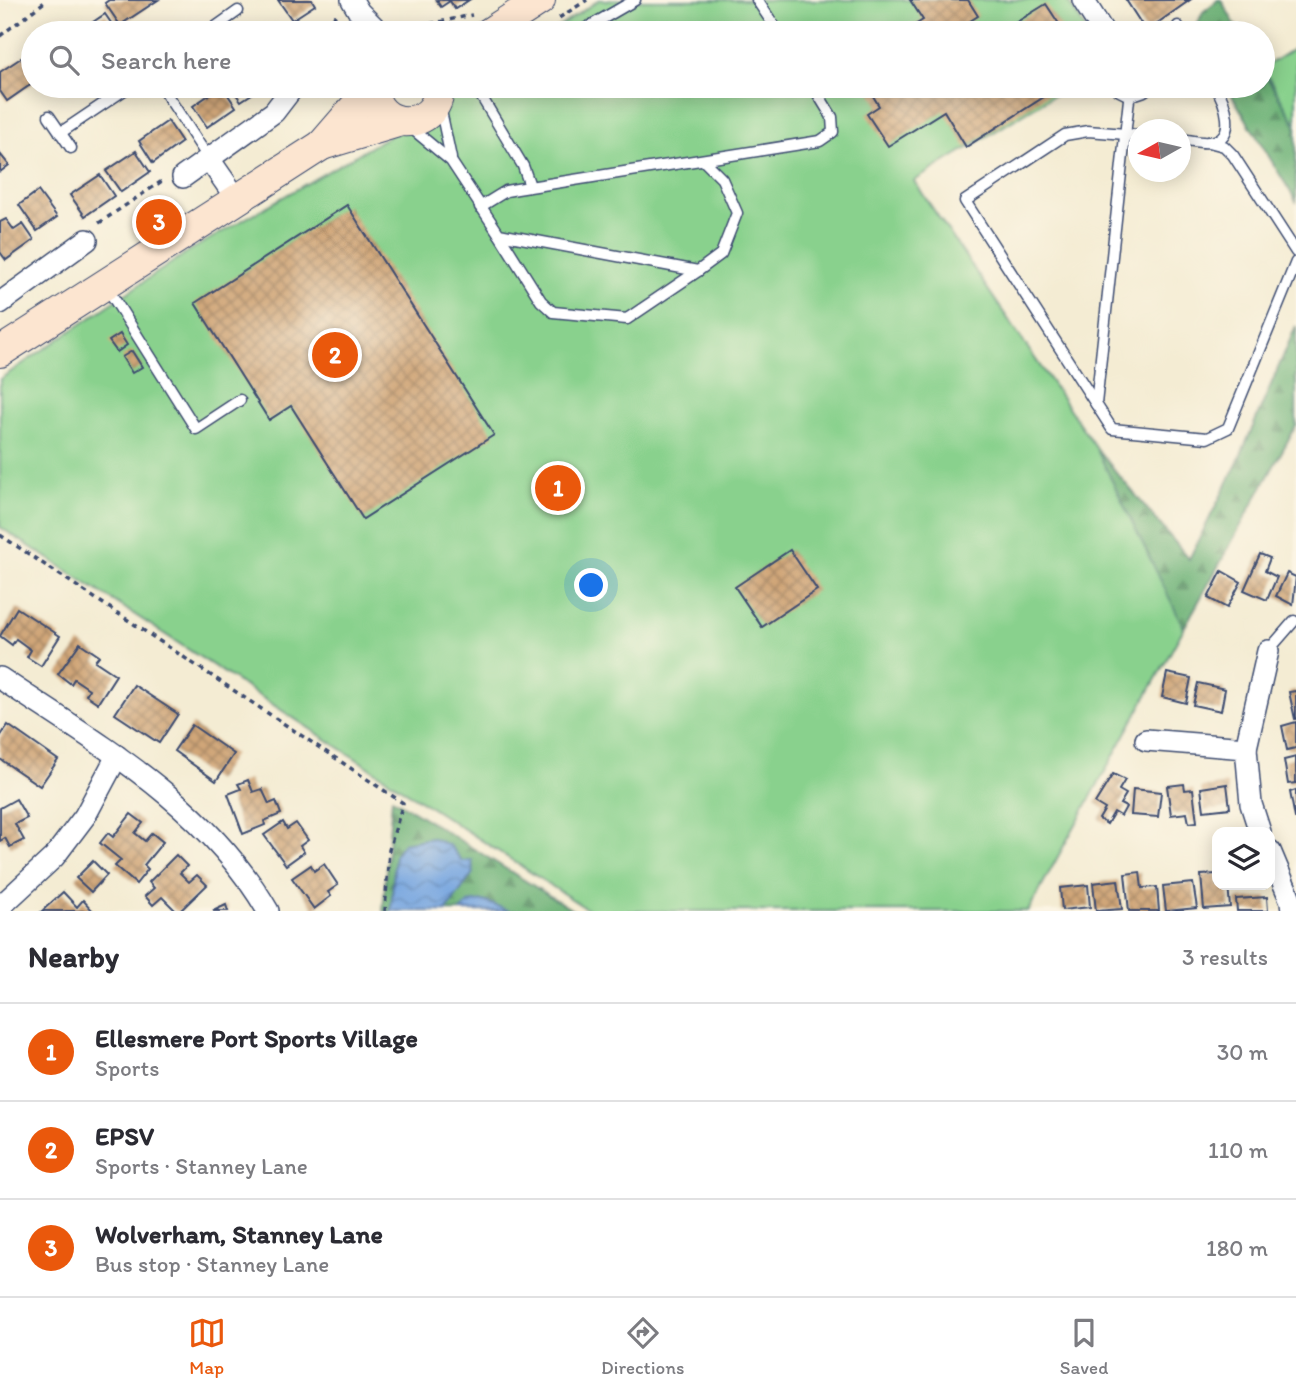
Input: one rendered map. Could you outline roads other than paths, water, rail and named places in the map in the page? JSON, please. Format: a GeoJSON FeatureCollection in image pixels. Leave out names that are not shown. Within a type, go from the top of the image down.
{"type":"FeatureCollection","features":[{"type":"Feature","properties":{"kind":"main road"},"geometry":{"type":"LineString","coordinates":[[494,21],[540,0]]}},
{"type":"Feature","properties":{"kind":"main road"},"geometry":{"type":"LineString","coordinates":[[322,145],[363,98]]}},
{"type":"Feature","properties":{"kind":"main road"},"geometry":{"type":"LineString","coordinates":[[374,98],[381,112],[399,122]]}},
{"type":"Feature","properties":{"kind":"main road"},"geometry":{"type":"LineString","coordinates":[[0,352],[322,145],[399,122],[421,119],[429,114],[436,98]]}},
{"type":"Feature","properties":{"kind":"street"},"geometry":{"type":"LineString","coordinates":[[1083,0],[1096,21]]}},
{"type":"Feature","properties":{"kind":"street"},"geometry":{"type":"LineString","coordinates":[[183,177],[274,112],[285,98]]}},
{"type":"Feature","properties":{"kind":"street"},"geometry":{"type":"LineString","coordinates":[[209,159],[236,198]]}},
{"type":"Feature","properties":{"kind":"street"},"geometry":{"type":"LineString","coordinates":[[1,300],[87,240]]}},
{"type":"Feature","properties":{"kind":"street"},"geometry":{"type":"LineString","coordinates":[[1258,827],[1251,804],[1246,748],[1268,651]]}},
{"type":"Feature","properties":{"kind":"street"},"geometry":{"type":"LineString","coordinates":[[0,678],[173,797],[222,845],[247,877],[268,911]]}},
{"type":"Feature","properties":{"kind":"street"},"geometry":{"type":"LineString","coordinates":[[1146,740],[1246,748]]}},
{"type":"Feature","properties":{"kind":"street"},"geometry":{"type":"LineString","coordinates":[[0,907],[54,857],[85,816],[117,756]]}},
{"type":"Feature","properties":{"kind":"street"},"geometry":{"type":"LineString","coordinates":[[1275,863],[1291,901],[1292,911]]}},
{"type":"Feature","properties":{"kind":"lane"},"geometry":{"type":"LineString","coordinates":[[599,21],[635,0]]}},
{"type":"Feature","properties":{"kind":"lane"},"geometry":{"type":"LineString","coordinates":[[757,0],[771,21]]}},
{"type":"Feature","properties":{"kind":"lane"},"geometry":{"type":"LineString","coordinates":[[223,21],[238,11]]}},
{"type":"Feature","properties":{"kind":"lane"},"geometry":{"type":"LineString","coordinates":[[61,133],[112,98]]}},
{"type":"Feature","properties":{"kind":"lane"},"geometry":{"type":"LineString","coordinates":[[169,98],[209,159]]}},
{"type":"Feature","properties":{"kind":"lane"},"geometry":{"type":"LineString","coordinates":[[441,98],[451,161]]}},
{"type":"Feature","properties":{"kind":"lane"},"geometry":{"type":"LineString","coordinates":[[482,98],[523,166],[530,186]]}},
{"type":"Feature","properties":{"kind":"lane"},"geometry":{"type":"LineString","coordinates":[[480,207],[506,191],[530,186],[825,139],[833,132],[834,122],[820,98]]}},
{"type":"Feature","properties":{"kind":"lane"},"geometry":{"type":"LineString","coordinates":[[1096,404],[1130,98]]}},
{"type":"Feature","properties":{"kind":"lane"},"geometry":{"type":"LineString","coordinates":[[1209,142],[1218,140],[1226,130],[1228,117],[1220,98]]}},
{"type":"Feature","properties":{"kind":"lane"},"geometry":{"type":"LineString","coordinates":[[49,116],[71,148]]}},
{"type":"Feature","properties":{"kind":"lane"},"geometry":{"type":"LineString","coordinates":[[399,122],[428,139],[451,161],[541,301],[553,312],[626,319],[721,254],[737,213],[722,179],[703,160]]}},
{"type":"Feature","properties":{"kind":"lane"},"geometry":{"type":"LineString","coordinates":[[1128,134],[1088,131],[1065,135],[965,201],[1112,429],[1207,438],[1228,428],[1296,262]]}},
{"type":"Feature","properties":{"kind":"lane"},"geometry":{"type":"LineString","coordinates":[[1191,140],[1224,146],[1233,155],[1296,252]]}},
{"type":"Feature","properties":{"kind":"lane"},"geometry":{"type":"LineString","coordinates":[[499,234],[698,271]]}},
{"type":"Feature","properties":{"kind":"lane"},"geometry":{"type":"LineString","coordinates":[[104,284],[196,429],[240,400]]}},
{"type":"Feature","properties":{"kind":"lane"},"geometry":{"type":"LineString","coordinates":[[1268,651],[1294,621]]}},
{"type":"Feature","properties":{"kind":"water"},"geometry":{"type":"Polygon","coordinates":[[[432,838],[450,846],[462,861],[472,860],[473,873],[446,911],[391,911],[395,854],[403,843],[432,838]]]}},
{"type":"Feature","properties":{"kind":"water"},"geometry":{"type":"Polygon","coordinates":[[[483,901],[510,911],[461,911],[468,903],[483,901]]]}},
{"type":"Feature","properties":{"kind":"place","name":"Wolverham, Stanney Lane"},"geometry":{"type":"Point","coordinates":[159,222]}},
{"type":"Feature","properties":{"kind":"place","name":"EPSV"},"geometry":{"type":"Point","coordinates":[335,355]}},
{"type":"Feature","properties":{"kind":"place","name":"Ellesmere Port Sports Village"},"geometry":{"type":"Point","coordinates":[558,488]}}]}
